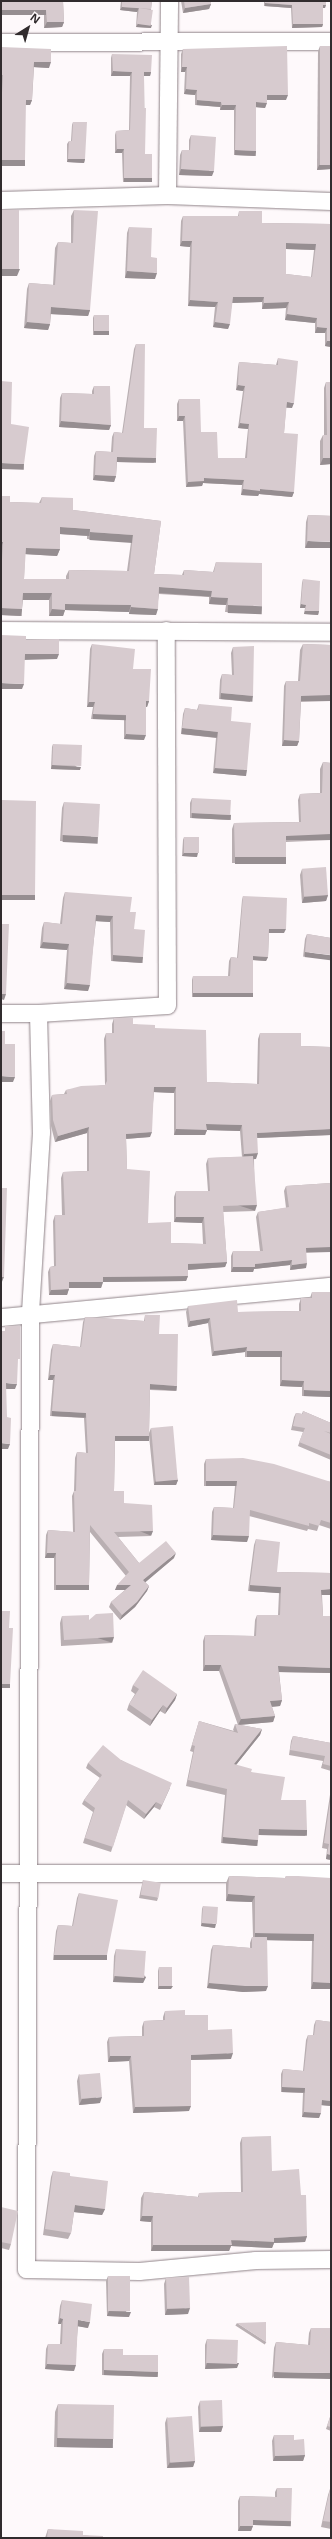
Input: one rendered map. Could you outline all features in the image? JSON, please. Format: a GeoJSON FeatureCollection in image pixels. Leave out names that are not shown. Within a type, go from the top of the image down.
{"type":"FeatureCollection","features":[{"type":"Feature","properties":{"kind":"street"},"geometry":{"type":"LineString","coordinates":[[166,195],[170,1]]}},
{"type":"Feature","properties":{"kind":"street"},"geometry":{"type":"LineString","coordinates":[[1,42],[168,43],[331,41]]}},
{"type":"Feature","properties":{"kind":"street"},"geometry":{"type":"LineString","coordinates":[[1,200],[166,195],[331,201]]}},
{"type":"Feature","properties":{"kind":"street"},"geometry":{"type":"LineString","coordinates":[[1,630],[331,632]]}},
{"type":"Feature","properties":{"kind":"street"},"geometry":{"type":"LineString","coordinates":[[1,1013],[38,1013],[167,1004],[166,630]]}},
{"type":"Feature","properties":{"kind":"street"},"geometry":{"type":"LineString","coordinates":[[38,1013],[41,1132],[30,1314],[26,2269],[139,2271],[254,2260],[331,2259]]}},
{"type":"Feature","properties":{"kind":"street"},"geometry":{"type":"LineString","coordinates":[[1,1317],[331,1286]]}},
{"type":"Feature","properties":{"kind":"street"},"geometry":{"type":"LineString","coordinates":[[1,1873],[331,1873]]}},
{"type":"Feature","properties":{"kind":"building"},"geometry":{"type":"Polygon","coordinates":[[[1,1],[63,1],[64,22],[47,22],[46,10],[1,10],[1,1]]]}},
{"type":"Feature","properties":{"kind":"building"},"geometry":{"type":"Polygon","coordinates":[[[122,1],[152,1],[151,9],[122,7],[122,1]]]}},
{"type":"Feature","properties":{"kind":"building"},"geometry":{"type":"Polygon","coordinates":[[[184,1],[211,1],[211,4],[185,8],[184,1]]]}},
{"type":"Feature","properties":{"kind":"building"},"geometry":{"type":"Polygon","coordinates":[[[265,1],[326,1],[326,5],[323,5],[323,24],[293,24],[292,5],[265,3],[265,1]]]}},
{"type":"Feature","properties":{"kind":"building"},"geometry":{"type":"Polygon","coordinates":[[[139,8],[153,10],[151,26],[137,24],[139,8]]]}},
{"type":"Feature","properties":{"kind":"building"},"geometry":{"type":"Polygon","coordinates":[[[287,46],[288,95],[267,95],[267,103],[256,102],[256,151],[235,150],[236,105],[222,105],[221,102],[197,100],[197,90],[186,89],[187,67],[182,67],[183,49],[287,46]]]}},
{"type":"Feature","properties":{"kind":"building"},"geometry":{"type":"Polygon","coordinates":[[[320,46],[331,46],[331,165],[320,165],[320,46]]]}},
{"type":"Feature","properties":{"kind":"building"},"geometry":{"type":"Polygon","coordinates":[[[1,47],[51,49],[51,62],[34,62],[32,100],[26,100],[25,160],[1,160],[3,75],[1,75],[1,47]]]}},
{"type":"Feature","properties":{"kind":"building"},"geometry":{"type":"Polygon","coordinates":[[[112,54],[152,55],[151,72],[144,72],[144,108],[146,108],[145,154],[152,154],[152,178],[124,178],[124,149],[117,149],[116,131],[130,130],[132,72],[113,71],[112,54]]]}},
{"type":"Feature","properties":{"kind":"building"},"geometry":{"type":"Polygon","coordinates":[[[73,122],[87,122],[85,159],[68,159],[69,141],[72,141],[73,122]]]}},
{"type":"Feature","properties":{"kind":"building"},"geometry":{"type":"Polygon","coordinates":[[[191,135],[216,137],[214,171],[181,169],[182,150],[190,150],[191,135]]]}},
{"type":"Feature","properties":{"kind":"building"},"geometry":{"type":"Polygon","coordinates":[[[1,210],[19,210],[19,269],[1,269],[1,210]]]}},
{"type":"Feature","properties":{"kind":"building"},"geometry":{"type":"Polygon","coordinates":[[[74,210],[98,211],[90,310],[51,307],[50,324],[27,322],[29,283],[55,285],[58,242],[73,243],[74,210]]]}},
{"type":"Feature","properties":{"kind":"building"},"geometry":{"type":"Polygon","coordinates":[[[239,211],[262,211],[262,223],[331,224],[331,341],[327,341],[327,328],[317,327],[317,318],[287,314],[289,302],[264,303],[264,297],[233,297],[230,324],[215,322],[218,302],[190,300],[192,241],[182,241],[183,216],[239,216],[239,211]],[[286,243],[286,274],[312,277],[316,244],[286,243]]]}},
{"type":"Feature","properties":{"kind":"building"},"geometry":{"type":"Polygon","coordinates":[[[129,227],[152,228],[151,257],[157,258],[157,273],[127,271],[129,227]]]}},
{"type":"Feature","properties":{"kind":"building"},"geometry":{"type":"Polygon","coordinates":[[[94,315],[109,315],[109,331],[94,331],[94,315]]]}},
{"type":"Feature","properties":{"kind":"building"},"geometry":{"type":"Polygon","coordinates":[[[136,344],[145,344],[144,428],[157,428],[156,458],[117,457],[116,476],[95,475],[96,451],[113,452],[114,432],[123,433],[136,344]]]}},
{"type":"Feature","properties":{"kind":"building"},"geometry":{"type":"Polygon","coordinates":[[[278,358],[298,361],[294,403],[287,402],[284,433],[298,434],[294,492],[243,489],[244,480],[204,478],[204,481],[188,482],[185,416],[179,416],[179,399],[200,399],[201,432],[217,432],[218,458],[247,458],[249,424],[240,423],[245,386],[238,385],[239,362],[278,365],[278,358]]]}},
{"type":"Feature","properties":{"kind":"building"},"geometry":{"type":"Polygon","coordinates":[[[1,381],[12,382],[11,424],[29,427],[24,464],[1,463],[1,381]]]}},
{"type":"Feature","properties":{"kind":"building"},"geometry":{"type":"Polygon","coordinates":[[[326,382],[331,382],[331,458],[323,458],[323,435],[327,435],[326,382]]]}},
{"type":"Feature","properties":{"kind":"building"},"geometry":{"type":"Polygon","coordinates":[[[94,386],[110,386],[111,425],[61,421],[62,393],[94,394],[94,386]]]}},
{"type":"Feature","properties":{"kind":"building"},"geometry":{"type":"Polygon","coordinates":[[[1,496],[10,496],[10,502],[41,503],[42,497],[73,498],[73,510],[161,521],[154,574],[184,575],[184,570],[214,572],[216,562],[262,563],[262,606],[228,605],[228,598],[211,597],[212,591],[159,587],[158,609],[131,607],[131,605],[65,604],[65,610],[52,609],[52,593],[23,593],[22,609],[1,608],[3,542],[1,542],[1,496]],[[60,527],[60,549],[26,548],[24,579],[69,579],[69,570],[129,571],[133,535],[90,532],[90,529],[60,527]]]}},
{"type":"Feature","properties":{"kind":"building"},"geometry":{"type":"Polygon","coordinates":[[[308,515],[331,516],[330,542],[307,541],[308,515]]]}},
{"type":"Feature","properties":{"kind":"building"},"geometry":{"type":"Polygon","coordinates":[[[303,579],[320,581],[319,611],[305,611],[306,605],[301,604],[303,579]]]}},
{"type":"Feature","properties":{"kind":"building"},"geometry":{"type":"Polygon","coordinates":[[[1,635],[26,636],[26,640],[59,639],[59,654],[25,654],[24,684],[1,683],[1,635]]]}},
{"type":"Feature","properties":{"kind":"building"},"geometry":{"type":"Polygon","coordinates":[[[92,644],[135,649],[133,669],[151,669],[149,701],[146,701],[146,735],[126,734],[126,715],[93,714],[95,702],[89,702],[92,644]]]}},
{"type":"Feature","properties":{"kind":"building"},"geometry":{"type":"Polygon","coordinates":[[[303,644],[331,645],[331,695],[301,696],[299,741],[284,740],[286,681],[300,681],[303,644]]]}},
{"type":"Feature","properties":{"kind":"building"},"geometry":{"type":"Polygon","coordinates":[[[254,646],[253,696],[221,693],[222,674],[234,675],[233,647],[254,646]]]}},
{"type":"Feature","properties":{"kind":"building"},"geometry":{"type":"Polygon","coordinates":[[[199,704],[232,707],[231,721],[251,723],[247,770],[215,768],[218,732],[182,728],[185,708],[198,710],[199,704]]]}},
{"type":"Feature","properties":{"kind":"building"},"geometry":{"type":"Polygon","coordinates":[[[53,744],[82,745],[81,766],[52,765],[53,744]]]}},
{"type":"Feature","properties":{"kind":"building"},"geometry":{"type":"Polygon","coordinates":[[[323,762],[331,763],[331,834],[286,836],[286,857],[235,857],[234,823],[301,822],[300,794],[322,793],[323,762]]]}},
{"type":"Feature","properties":{"kind":"building"},"geometry":{"type":"Polygon","coordinates":[[[1,796],[2,800],[36,801],[35,895],[1,895],[1,796]]]}},
{"type":"Feature","properties":{"kind":"building"},"geometry":{"type":"Polygon","coordinates":[[[192,798],[231,800],[230,815],[191,813],[192,798]]]}},
{"type":"Feature","properties":{"kind":"building"},"geometry":{"type":"Polygon","coordinates":[[[64,802],[100,804],[98,837],[62,835],[64,802]]]}},
{"type":"Feature","properties":{"kind":"building"},"geometry":{"type":"Polygon","coordinates":[[[184,837],[199,837],[199,853],[184,853],[184,837]]]}},
{"type":"Feature","properties":{"kind":"building"},"geometry":{"type":"Polygon","coordinates":[[[326,867],[328,895],[304,897],[302,869],[326,867]]]}},
{"type":"Feature","properties":{"kind":"building"},"geometry":{"type":"Polygon","coordinates":[[[65,892],[132,897],[130,912],[136,912],[134,929],[145,930],[143,957],[113,955],[113,916],[96,915],[90,985],[67,983],[69,944],[43,942],[44,922],[62,924],[65,892]]]}},
{"type":"Feature","properties":{"kind":"building"},"geometry":{"type":"Polygon","coordinates":[[[243,896],[287,898],[286,929],[269,929],[268,957],[253,956],[253,993],[193,993],[193,976],[230,976],[231,957],[238,958],[243,896]]]}},
{"type":"Feature","properties":{"kind":"building"},"geometry":{"type":"Polygon","coordinates":[[[1,924],[9,924],[6,994],[1,994],[1,924]]]}},
{"type":"Feature","properties":{"kind":"building"},"geometry":{"type":"Polygon","coordinates":[[[307,934],[331,938],[331,955],[305,952],[307,934]]]}},
{"type":"Feature","properties":{"kind":"building"},"geometry":{"type":"Polygon","coordinates":[[[114,1018],[133,1018],[133,1024],[155,1025],[155,1028],[206,1030],[207,1082],[259,1084],[260,1033],[301,1033],[301,1046],[331,1047],[331,1129],[257,1133],[258,1153],[244,1154],[242,1125],[206,1124],[207,1130],[176,1129],[176,1087],[154,1087],[152,1132],[126,1134],[127,1169],[150,1171],[148,1223],[171,1222],[171,1243],[206,1244],[204,1217],[176,1217],[176,1191],[210,1191],[208,1158],[253,1156],[257,1205],[223,1206],[227,1262],[188,1264],[188,1276],[103,1277],[103,1282],[69,1282],[69,1289],[51,1290],[50,1267],[56,1266],[55,1215],[65,1215],[63,1172],[89,1171],[89,1127],[58,1136],[53,1120],[52,1095],[67,1094],[66,1090],[81,1086],[105,1085],[107,1081],[106,1033],[114,1033],[114,1018]]]}},
{"type":"Feature","properties":{"kind":"building"},"geometry":{"type":"Polygon","coordinates":[[[1,1031],[5,1031],[5,1044],[15,1044],[15,1077],[1,1076],[1,1031]]]}},
{"type":"Feature","properties":{"kind":"building"},"geometry":{"type":"Polygon","coordinates":[[[331,1183],[331,1247],[306,1248],[307,1263],[292,1265],[292,1260],[255,1264],[255,1267],[233,1267],[233,1251],[263,1251],[258,1212],[289,1207],[286,1186],[331,1183]]]}},
{"type":"Feature","properties":{"kind":"building"},"geometry":{"type":"Polygon","coordinates":[[[1,1188],[7,1188],[4,1277],[1,1277],[1,1188]]]}},
{"type":"Feature","properties":{"kind":"building"},"geometry":{"type":"Polygon","coordinates":[[[312,1292],[331,1292],[331,1391],[304,1390],[304,1381],[282,1380],[282,1351],[247,1351],[247,1347],[214,1351],[210,1318],[190,1321],[188,1306],[237,1300],[238,1312],[301,1311],[301,1298],[312,1298],[312,1292]]]}},
{"type":"Feature","properties":{"kind":"building"},"geometry":{"type":"Polygon","coordinates":[[[145,1315],[160,1315],[159,1334],[178,1334],[177,1386],[150,1384],[149,1436],[115,1436],[114,1491],[124,1491],[124,1503],[152,1505],[153,1531],[114,1532],[139,1563],[166,1541],[176,1553],[143,1580],[149,1586],[137,1602],[122,1615],[111,1602],[131,1585],[117,1585],[129,1572],[90,1525],[89,1585],[56,1585],[56,1553],[47,1553],[48,1530],[75,1532],[74,1491],[76,1491],[77,1452],[88,1453],[86,1413],[52,1411],[55,1375],[50,1375],[53,1344],[81,1347],[85,1317],[145,1321],[145,1315]]]}},
{"type":"Feature","properties":{"kind":"building"},"geometry":{"type":"Polygon","coordinates":[[[5,1326],[20,1326],[20,1359],[18,1359],[17,1384],[6,1383],[7,1417],[11,1418],[10,1444],[1,1443],[1,1331],[5,1331],[5,1326]]]}},
{"type":"Feature","properties":{"kind":"building"},"geometry":{"type":"Polygon","coordinates":[[[303,1411],[331,1423],[331,1433],[324,1431],[331,1434],[331,1455],[299,1442],[305,1428],[293,1426],[296,1413],[303,1414],[303,1411]]]}},
{"type":"Feature","properties":{"kind":"building"},"geometry":{"type":"Polygon","coordinates":[[[173,1426],[178,1480],[156,1482],[151,1428],[173,1426]]]}},
{"type":"Feature","properties":{"kind":"building"},"geometry":{"type":"Polygon","coordinates":[[[243,1458],[274,1464],[331,1482],[331,1523],[321,1520],[319,1526],[309,1523],[309,1526],[250,1510],[249,1536],[213,1535],[214,1507],[234,1508],[237,1481],[206,1481],[206,1459],[243,1458]]]}},
{"type":"Feature","properties":{"kind":"building"},"geometry":{"type":"Polygon","coordinates":[[[256,1539],[280,1542],[277,1572],[331,1573],[331,1589],[321,1590],[323,1616],[331,1616],[331,1668],[278,1666],[282,1700],[270,1701],[275,1716],[241,1719],[221,1665],[205,1665],[205,1635],[256,1636],[257,1615],[280,1615],[281,1587],[250,1585],[256,1539]]]}},
{"type":"Feature","properties":{"kind":"building"},"geometry":{"type":"Polygon","coordinates":[[[1,1611],[10,1611],[9,1628],[13,1628],[10,1684],[1,1684],[1,1611]]]}},
{"type":"Feature","properties":{"kind":"building"},"geometry":{"type":"Polygon","coordinates":[[[113,1613],[114,1637],[64,1640],[62,1616],[89,1615],[89,1620],[96,1614],[113,1613]]]}},
{"type":"Feature","properties":{"kind":"building"},"geometry":{"type":"Polygon","coordinates":[[[143,1670],[177,1694],[167,1708],[163,1705],[152,1720],[129,1704],[139,1689],[133,1685],[143,1670]]]}},
{"type":"Feature","properties":{"kind":"building"},"geometry":{"type":"Polygon","coordinates":[[[199,1721],[238,1733],[235,1724],[262,1729],[234,1764],[252,1769],[251,1772],[285,1777],[281,1800],[306,1800],[307,1830],[259,1829],[258,1840],[223,1837],[227,1789],[188,1780],[195,1746],[192,1745],[199,1721]]]}},
{"type":"Feature","properties":{"kind":"building"},"geometry":{"type":"Polygon","coordinates":[[[293,1736],[331,1743],[331,1766],[323,1764],[325,1756],[290,1750],[293,1736]]]}},
{"type":"Feature","properties":{"kind":"building"},"geometry":{"type":"Polygon","coordinates":[[[103,1745],[121,1760],[172,1783],[162,1805],[156,1802],[146,1814],[128,1800],[113,1847],[85,1838],[95,1808],[84,1800],[102,1775],[88,1763],[103,1745]]]}},
{"type":"Feature","properties":{"kind":"building"},"geometry":{"type":"Polygon","coordinates":[[[331,1795],[331,1855],[327,1854],[329,1844],[324,1843],[331,1795]]]}},
{"type":"Feature","properties":{"kind":"building"},"geometry":{"type":"Polygon","coordinates":[[[229,1876],[285,1878],[286,1876],[298,1876],[331,1878],[331,1983],[313,1982],[314,1934],[255,1933],[255,1896],[228,1894],[229,1876]]]}},
{"type":"Feature","properties":{"kind":"building"},"geometry":{"type":"Polygon","coordinates":[[[143,1880],[161,1883],[158,1898],[141,1895],[143,1880]]]}},
{"type":"Feature","properties":{"kind":"building"},"geometry":{"type":"Polygon","coordinates":[[[79,1893],[118,1900],[107,1955],[54,1955],[58,1925],[73,1926],[79,1893]]]}},
{"type":"Feature","properties":{"kind":"building"},"geometry":{"type":"Polygon","coordinates":[[[203,1906],[218,1907],[217,1924],[202,1923],[203,1906]]]}},
{"type":"Feature","properties":{"kind":"building"},"geometry":{"type":"Polygon","coordinates":[[[252,1937],[267,1937],[268,1986],[209,1983],[213,1945],[252,1948],[252,1937]]]}},
{"type":"Feature","properties":{"kind":"building"},"geometry":{"type":"Polygon","coordinates":[[[116,1949],[146,1951],[144,1978],[114,1976],[116,1949]]]}},
{"type":"Feature","properties":{"kind":"building"},"geometry":{"type":"Polygon","coordinates":[[[159,1967],[172,1967],[172,1986],[159,1986],[159,1967]]]}},
{"type":"Feature","properties":{"kind":"building"},"geometry":{"type":"Polygon","coordinates":[[[185,2010],[185,2015],[208,2015],[208,2030],[232,2029],[233,2053],[191,2055],[191,2106],[135,2107],[131,2056],[110,2056],[109,2037],[144,2036],[144,2021],[165,2020],[165,2011],[185,2010]]]}},
{"type":"Feature","properties":{"kind":"building"},"geometry":{"type":"Polygon","coordinates":[[[316,2020],[331,2022],[331,2101],[322,2100],[321,2113],[304,2112],[305,2088],[282,2087],[283,2069],[304,2071],[308,2035],[314,2035],[316,2020]]]}},
{"type":"Feature","properties":{"kind":"building"},"geometry":{"type":"Polygon","coordinates":[[[100,2073],[102,2097],[81,2099],[79,2075],[100,2073]]]}},
{"type":"Feature","properties":{"kind":"building"},"geometry":{"type":"Polygon","coordinates":[[[271,2136],[272,2171],[299,2169],[301,2195],[306,2195],[307,2236],[274,2238],[274,2242],[231,2240],[232,2245],[153,2245],[153,2216],[142,2216],[144,2192],[199,2197],[199,2193],[243,2192],[242,2137],[271,2136]]]}},
{"type":"Feature","properties":{"kind":"building"},"geometry":{"type":"Polygon","coordinates":[[[53,2171],[70,2173],[70,2176],[108,2181],[105,2209],[75,2205],[71,2233],[45,2229],[53,2171]]]}},
{"type":"Feature","properties":{"kind":"building"},"geometry":{"type":"Polygon","coordinates":[[[1,2207],[18,2211],[11,2244],[1,2242],[1,2207]]]}},
{"type":"Feature","properties":{"kind":"building"},"geometry":{"type":"Polygon","coordinates":[[[108,2276],[130,2276],[130,2311],[108,2311],[108,2276]]]}},
{"type":"Feature","properties":{"kind":"building"},"geometry":{"type":"Polygon","coordinates":[[[189,2277],[190,2308],[167,2309],[166,2278],[189,2277]]]}},
{"type":"Feature","properties":{"kind":"building"},"geometry":{"type":"Polygon","coordinates":[[[62,2300],[92,2304],[90,2322],[78,2320],[76,2365],[47,2364],[48,2344],[62,2344],[63,2319],[60,2318],[62,2300]]]}},
{"type":"Feature","properties":{"kind":"building"},"geometry":{"type":"Polygon","coordinates":[[[266,2322],[266,2342],[237,2323],[266,2322]]]}},
{"type":"Feature","properties":{"kind":"building"},"geometry":{"type":"Polygon","coordinates":[[[311,2328],[331,2328],[331,2373],[274,2372],[276,2342],[310,2345],[311,2328]]]}},
{"type":"Feature","properties":{"kind":"building"},"geometry":{"type":"Polygon","coordinates":[[[207,2339],[238,2340],[237,2364],[206,2363],[207,2339]]]}},
{"type":"Feature","properties":{"kind":"building"},"geometry":{"type":"Polygon","coordinates":[[[104,2349],[123,2349],[123,2355],[158,2355],[158,2372],[104,2370],[104,2349]]]}},
{"type":"Feature","properties":{"kind":"building"},"geometry":{"type":"Polygon","coordinates":[[[222,2400],[223,2426],[201,2427],[200,2401],[222,2400]]]}},
{"type":"Feature","properties":{"kind":"building"},"geometry":{"type":"Polygon","coordinates":[[[58,2404],[114,2405],[113,2439],[57,2438],[58,2404]]]}},
{"type":"Feature","properties":{"kind":"building"},"geometry":{"type":"Polygon","coordinates":[[[331,2414],[331,2427],[327,2426],[331,2414]]]}},
{"type":"Feature","properties":{"kind":"building"},"geometry":{"type":"Polygon","coordinates":[[[192,2416],[195,2461],[170,2463],[167,2418],[192,2416]]]}},
{"type":"Feature","properties":{"kind":"building"},"geometry":{"type":"Polygon","coordinates":[[[274,2435],[294,2435],[294,2440],[304,2439],[305,2455],[275,2456],[274,2435]]]}},
{"type":"Feature","properties":{"kind":"building"},"geometry":{"type":"Polygon","coordinates":[[[277,2488],[292,2488],[291,2521],[253,2520],[253,2526],[240,2526],[240,2496],[277,2497],[277,2488]]]}},
{"type":"Feature","properties":{"kind":"building"},"geometry":{"type":"Polygon","coordinates":[[[331,2489],[331,2522],[323,2521],[331,2489]]]}},
{"type":"Feature","properties":{"kind":"building"},"geometry":{"type":"Polygon","coordinates":[[[48,2529],[83,2531],[83,2535],[103,2536],[103,2538],[47,2538],[48,2529]]]}}]}
